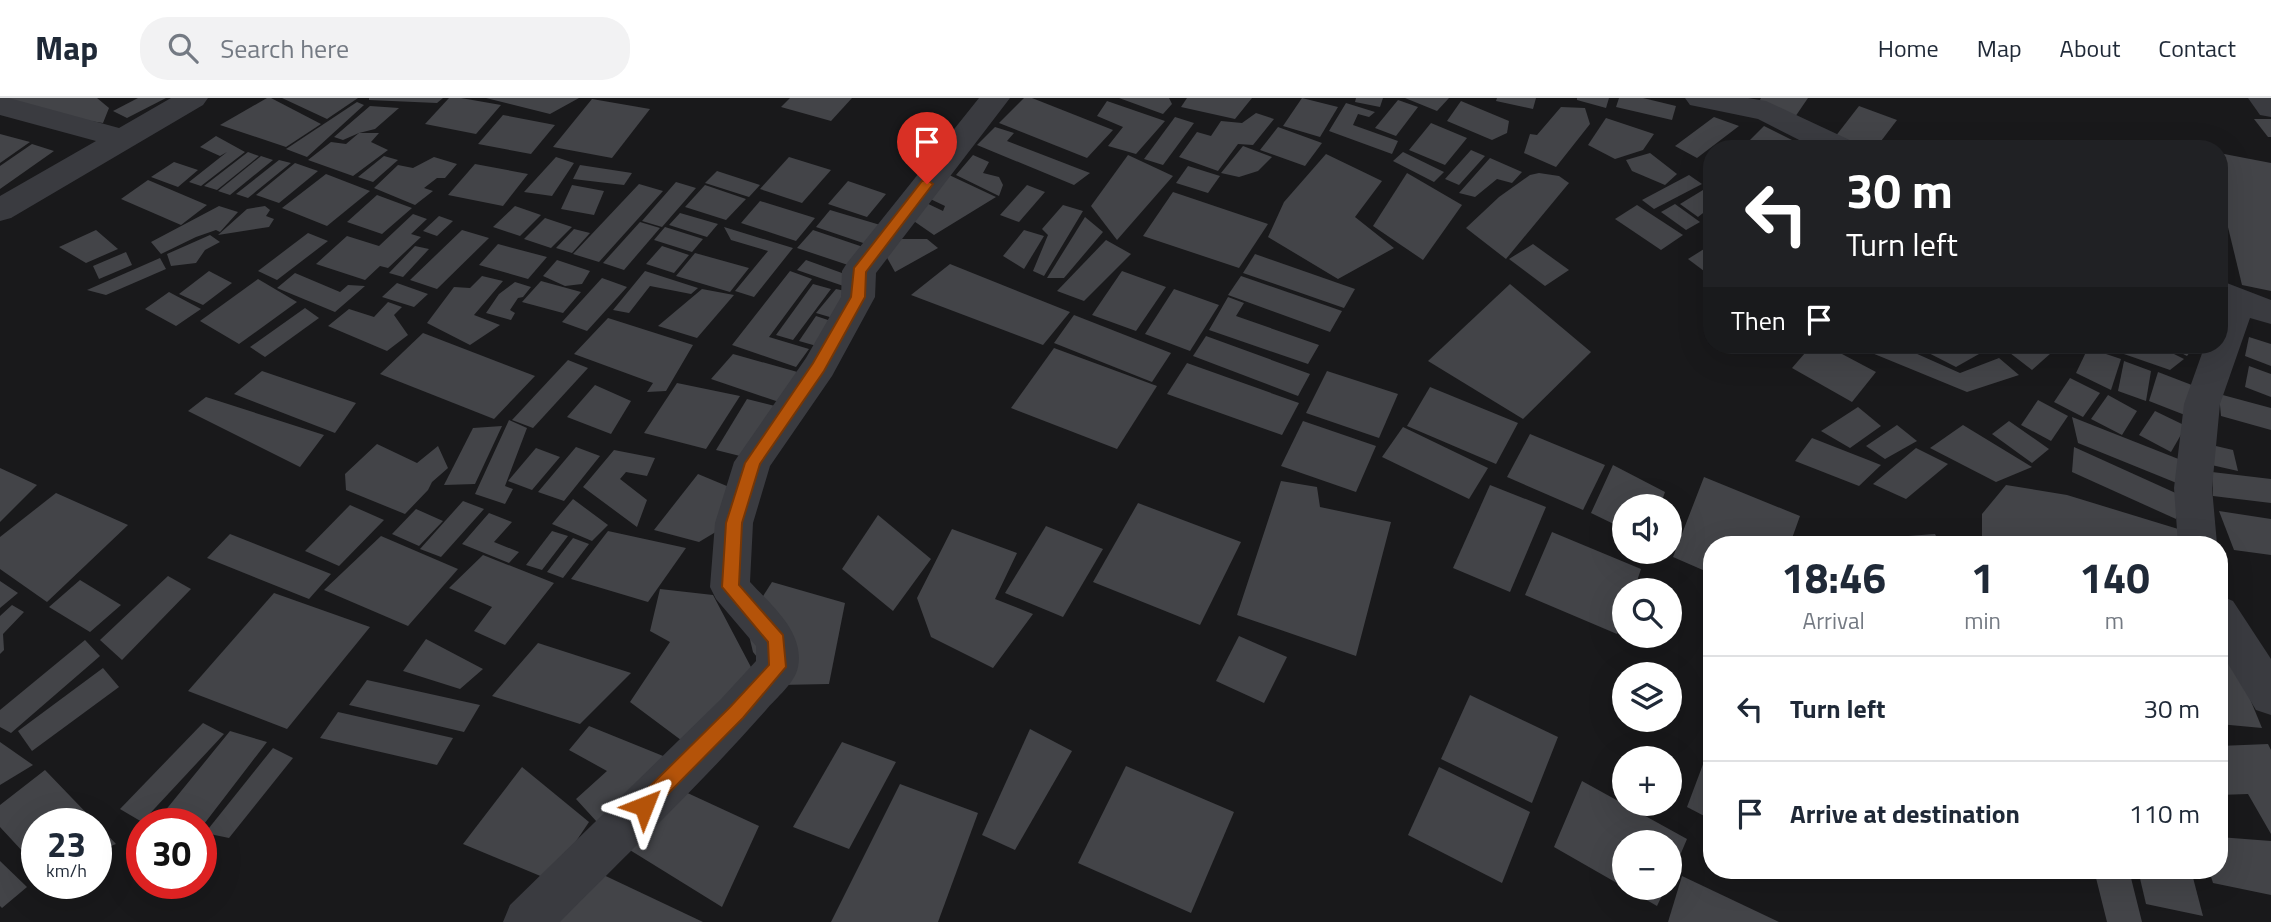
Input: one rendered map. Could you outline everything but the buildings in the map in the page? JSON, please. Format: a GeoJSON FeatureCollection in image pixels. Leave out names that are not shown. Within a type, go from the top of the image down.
{"type":"FeatureCollection","features":[{"type":"Feature","properties":{"kind":"street"},"geometry":{"type":"LineString","coordinates":[[0,210],[193,98]]}},
{"type":"Feature","properties":{"kind":"street"},"geometry":{"type":"LineString","coordinates":[[527,922],[736,713],[777,667],[776,640],[730,587],[734,523],[753,463],[818,367],[858,297],[859,271],[995,98]]}},
{"type":"Feature","properties":{"kind":"street"},"geometry":{"type":"LineString","coordinates":[[1700,98],[1766,111],[1825,140]]}},
{"type":"Feature","properties":{"kind":"street"},"geometry":{"type":"LineString","coordinates":[[2263,98],[2271,108]]}},
{"type":"Feature","properties":{"kind":"street"},"geometry":{"type":"LineString","coordinates":[[0,105],[121,138]]}},
{"type":"Feature","properties":{"kind":"street"},"geometry":{"type":"LineString","coordinates":[[2228,339],[2243,302]]}},
{"type":"Feature","properties":{"kind":"street"},"geometry":{"type":"LineString","coordinates":[[2196,536],[2193,488],[2202,404],[2222,354]]}},
{"type":"Feature","properties":{"kind":"street"},"geometry":{"type":"LineString","coordinates":[[2228,627],[2271,696]]}},
{"type":"Feature","properties":{"kind":"route"},"geometry":{"type":"LineString","coordinates":[[644,806],[736,713],[777,667],[776,640],[730,587],[734,523],[753,463],[818,367],[858,297],[859,271],[927,184]]}}]}
